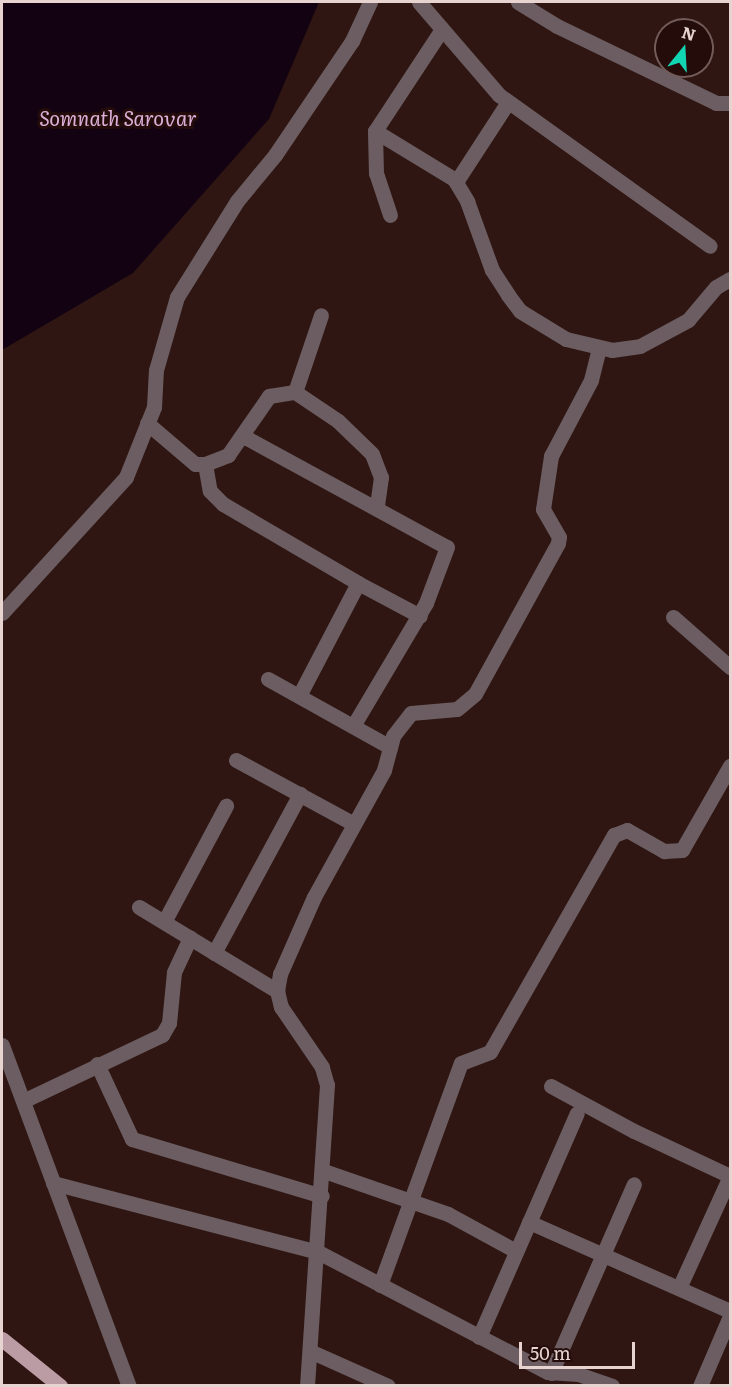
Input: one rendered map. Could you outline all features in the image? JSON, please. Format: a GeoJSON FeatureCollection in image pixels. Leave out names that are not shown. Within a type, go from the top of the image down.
{"type":"FeatureCollection","features":[{"type":"Feature","properties":{"kind":"main road"},"geometry":{"type":"LineString","coordinates":[[2,1339],[60,1386]]}},
{"type":"Feature","properties":{"kind":"street"},"geometry":{"type":"LineString","coordinates":[[2,613],[121,484],[132,468],[154,407],[156,370],[177,297],[237,201],[276,155],[352,41],[369,2]]}},
{"type":"Feature","properties":{"kind":"street"},"geometry":{"type":"LineString","coordinates":[[419,2],[508,102],[710,246]]}},
{"type":"Feature","properties":{"kind":"street"},"geometry":{"type":"LineString","coordinates":[[518,2],[557,26],[716,103],[730,104]]}},
{"type":"Feature","properties":{"kind":"street"},"geometry":{"type":"LineString","coordinates":[[390,215],[376,173],[375,131],[442,29]]}},
{"type":"Feature","properties":{"kind":"street"},"geometry":{"type":"LineString","coordinates":[[456,182],[508,102]]}},
{"type":"Feature","properties":{"kind":"street"},"geometry":{"type":"LineString","coordinates":[[375,131],[456,182],[492,270],[520,311],[566,339],[599,349],[625,351],[677,328],[688,320],[716,287],[730,279]]}},
{"type":"Feature","properties":{"kind":"street"},"geometry":{"type":"LineString","coordinates":[[295,392],[321,315]]}},
{"type":"Feature","properties":{"kind":"street"},"geometry":{"type":"LineString","coordinates":[[307,1386],[312,1352],[324,1171],[326,1075],[281,1007],[277,991],[295,937],[384,770],[390,747],[411,713],[457,710],[475,694],[558,543],[559,537],[543,509],[551,456],[591,380],[599,349]]}},
{"type":"Feature","properties":{"kind":"street"},"geometry":{"type":"LineString","coordinates":[[147,423],[188,460],[205,464],[228,455],[269,396],[295,392],[338,421],[372,454],[381,477],[377,507]]}},
{"type":"Feature","properties":{"kind":"street"},"geometry":{"type":"LineString","coordinates":[[243,436],[447,547],[420,616],[353,726]]}},
{"type":"Feature","properties":{"kind":"street"},"geometry":{"type":"LineString","coordinates":[[205,464],[210,491],[223,504],[358,583],[420,616]]}},
{"type":"Feature","properties":{"kind":"street"},"geometry":{"type":"LineString","coordinates":[[298,696],[358,583]]}},
{"type":"Feature","properties":{"kind":"street"},"geometry":{"type":"LineString","coordinates":[[673,617],[730,667]]}},
{"type":"Feature","properties":{"kind":"street"},"geometry":{"type":"LineString","coordinates":[[268,679],[390,747]]}},
{"type":"Feature","properties":{"kind":"street"},"geometry":{"type":"LineString","coordinates":[[236,760],[354,824]]}},
{"type":"Feature","properties":{"kind":"street"},"geometry":{"type":"LineString","coordinates":[[380,1285],[413,1200],[461,1063],[490,1052],[615,835],[627,830],[664,851],[682,850],[730,766]]}},
{"type":"Feature","properties":{"kind":"street"},"geometry":{"type":"LineString","coordinates":[[214,953],[300,794]]}},
{"type":"Feature","properties":{"kind":"street"},"geometry":{"type":"LineString","coordinates":[[164,922],[226,806]]}},
{"type":"Feature","properties":{"kind":"street"},"geometry":{"type":"LineString","coordinates":[[139,907],[277,991]]}},
{"type":"Feature","properties":{"kind":"street"},"geometry":{"type":"LineString","coordinates":[[25,1100],[162,1035],[169,1023],[174,972],[190,938]]}},
{"type":"Feature","properties":{"kind":"street"},"geometry":{"type":"LineString","coordinates":[[2,1045],[25,1100],[53,1183],[129,1386]]}},
{"type":"Feature","properties":{"kind":"street"},"geometry":{"type":"LineString","coordinates":[[97,1064],[132,1139],[322,1196]]}},
{"type":"Feature","properties":{"kind":"street"},"geometry":{"type":"LineString","coordinates":[[551,1086],[633,1131],[730,1176],[679,1288]]}},
{"type":"Feature","properties":{"kind":"street"},"geometry":{"type":"LineString","coordinates":[[479,1336],[577,1113]]}},
{"type":"Feature","properties":{"kind":"street"},"geometry":{"type":"LineString","coordinates":[[324,1171],[413,1200],[516,1251]]}},
{"type":"Feature","properties":{"kind":"street"},"geometry":{"type":"LineString","coordinates":[[53,1183],[318,1252],[551,1373],[578,1374],[612,1386]]}},
{"type":"Feature","properties":{"kind":"street"},"geometry":{"type":"LineString","coordinates":[[551,1373],[634,1184]]}},
{"type":"Feature","properties":{"kind":"street"},"geometry":{"type":"LineString","coordinates":[[529,1222],[730,1311]]}},
{"type":"Feature","properties":{"kind":"street"},"geometry":{"type":"LineString","coordinates":[[700,1386],[730,1316]]}},
{"type":"Feature","properties":{"kind":"street"},"geometry":{"type":"LineString","coordinates":[[312,1352],[388,1386]]}},
{"type":"Feature","properties":{"kind":"water","name":"Somnath Sarovar"},"geometry":{"type":"Polygon","coordinates":[[[2,2],[319,2],[269,119],[133,273],[2,350],[2,2]]]}}]}
